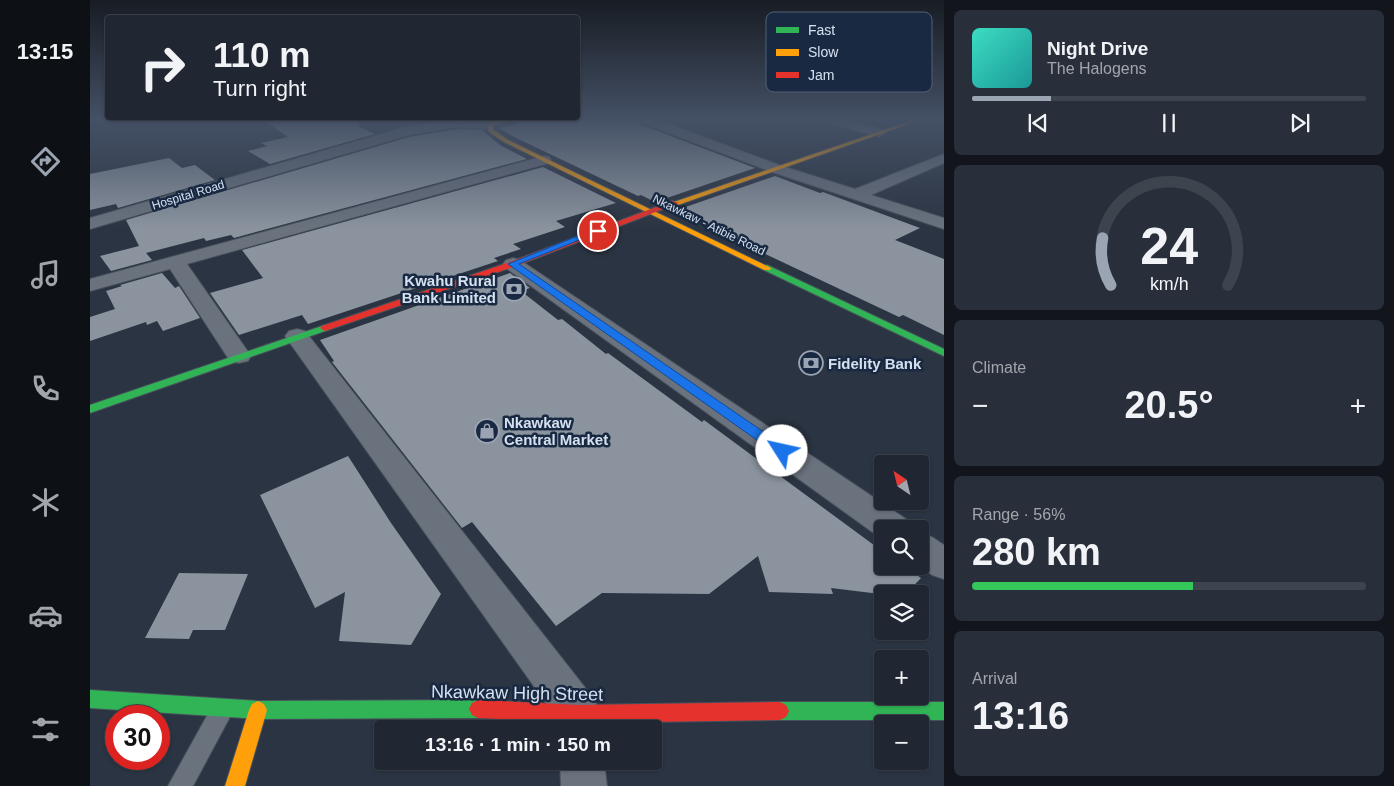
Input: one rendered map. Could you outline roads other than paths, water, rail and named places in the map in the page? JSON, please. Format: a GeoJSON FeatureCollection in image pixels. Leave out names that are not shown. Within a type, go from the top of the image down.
{"type":"FeatureCollection","features":[{"type":"Feature","properties":{"kind":"street","name":"Hospital Road"},"geometry":{"type":"LineString","coordinates":[[90,224],[322,156]]}},
{"type":"Feature","properties":{"kind":"street","name":"Nkawkaw - Atibie Road"},"geometry":{"type":"LineString","coordinates":[[536,156],[944,353]]}},
{"type":"Feature","properties":{"kind":"street"},"geometry":{"type":"LineString","coordinates":[[741,156],[944,224]]}},
{"type":"Feature","properties":{"kind":"street"},"geometry":{"type":"LineString","coordinates":[[90,409],[297,336],[513,264],[649,212],[814,156]]}},
{"type":"Feature","properties":{"kind":"street"},"geometry":{"type":"LineString","coordinates":[[856,195],[944,158]]}},
{"type":"Feature","properties":{"kind":"street"},"geometry":{"type":"LineString","coordinates":[[90,285],[544,160]]}},
{"type":"Feature","properties":{"kind":"street"},"geometry":{"type":"LineString","coordinates":[[176,262],[239,356]]}},
{"type":"Feature","properties":{"kind":"street"},"geometry":{"type":"LineString","coordinates":[[513,264],[881,520]]}},
{"type":"Feature","properties":{"kind":"street"},"geometry":{"type":"LineString","coordinates":[[297,336],[578,720]]}},
{"type":"Feature","properties":{"kind":"street"},"geometry":{"type":"LineString","coordinates":[[929,553],[944,564]]}},
{"type":"Feature","properties":{"kind":"street","name":"Nkawkaw High Street"},"geometry":{"type":"LineString","coordinates":[[90,699],[258,710],[486,709],[571,720]]}},
{"type":"Feature","properties":{"kind":"street"},"geometry":{"type":"LineString","coordinates":[[235,786],[258,710]]}},
{"type":"Feature","properties":{"kind":"street","name":"Nkawkaw High Street"},"geometry":{"type":"LineString","coordinates":[[590,720],[690,711],[944,711]]}},
{"type":"Feature","properties":{"kind":"street"},"geometry":{"type":"LineString","coordinates":[[583,770],[584,786]]}},
{"type":"Feature","properties":{"kind":"lane"},"geometry":{"type":"LineString","coordinates":[[180,786],[224,708]]}},
{"type":"Feature","properties":{"kind":"place","name":"Kwahu Rural Bank Limited"},"geometry":{"type":"Point","coordinates":[514,289]}},
{"type":"Feature","properties":{"kind":"place","name":"Fidelity Bank"},"geometry":{"type":"Point","coordinates":[811,363]}},
{"type":"Feature","properties":{"kind":"place","name":"Nkawkaw Central Market"},"geometry":{"type":"Point","coordinates":[487,431]}}]}
